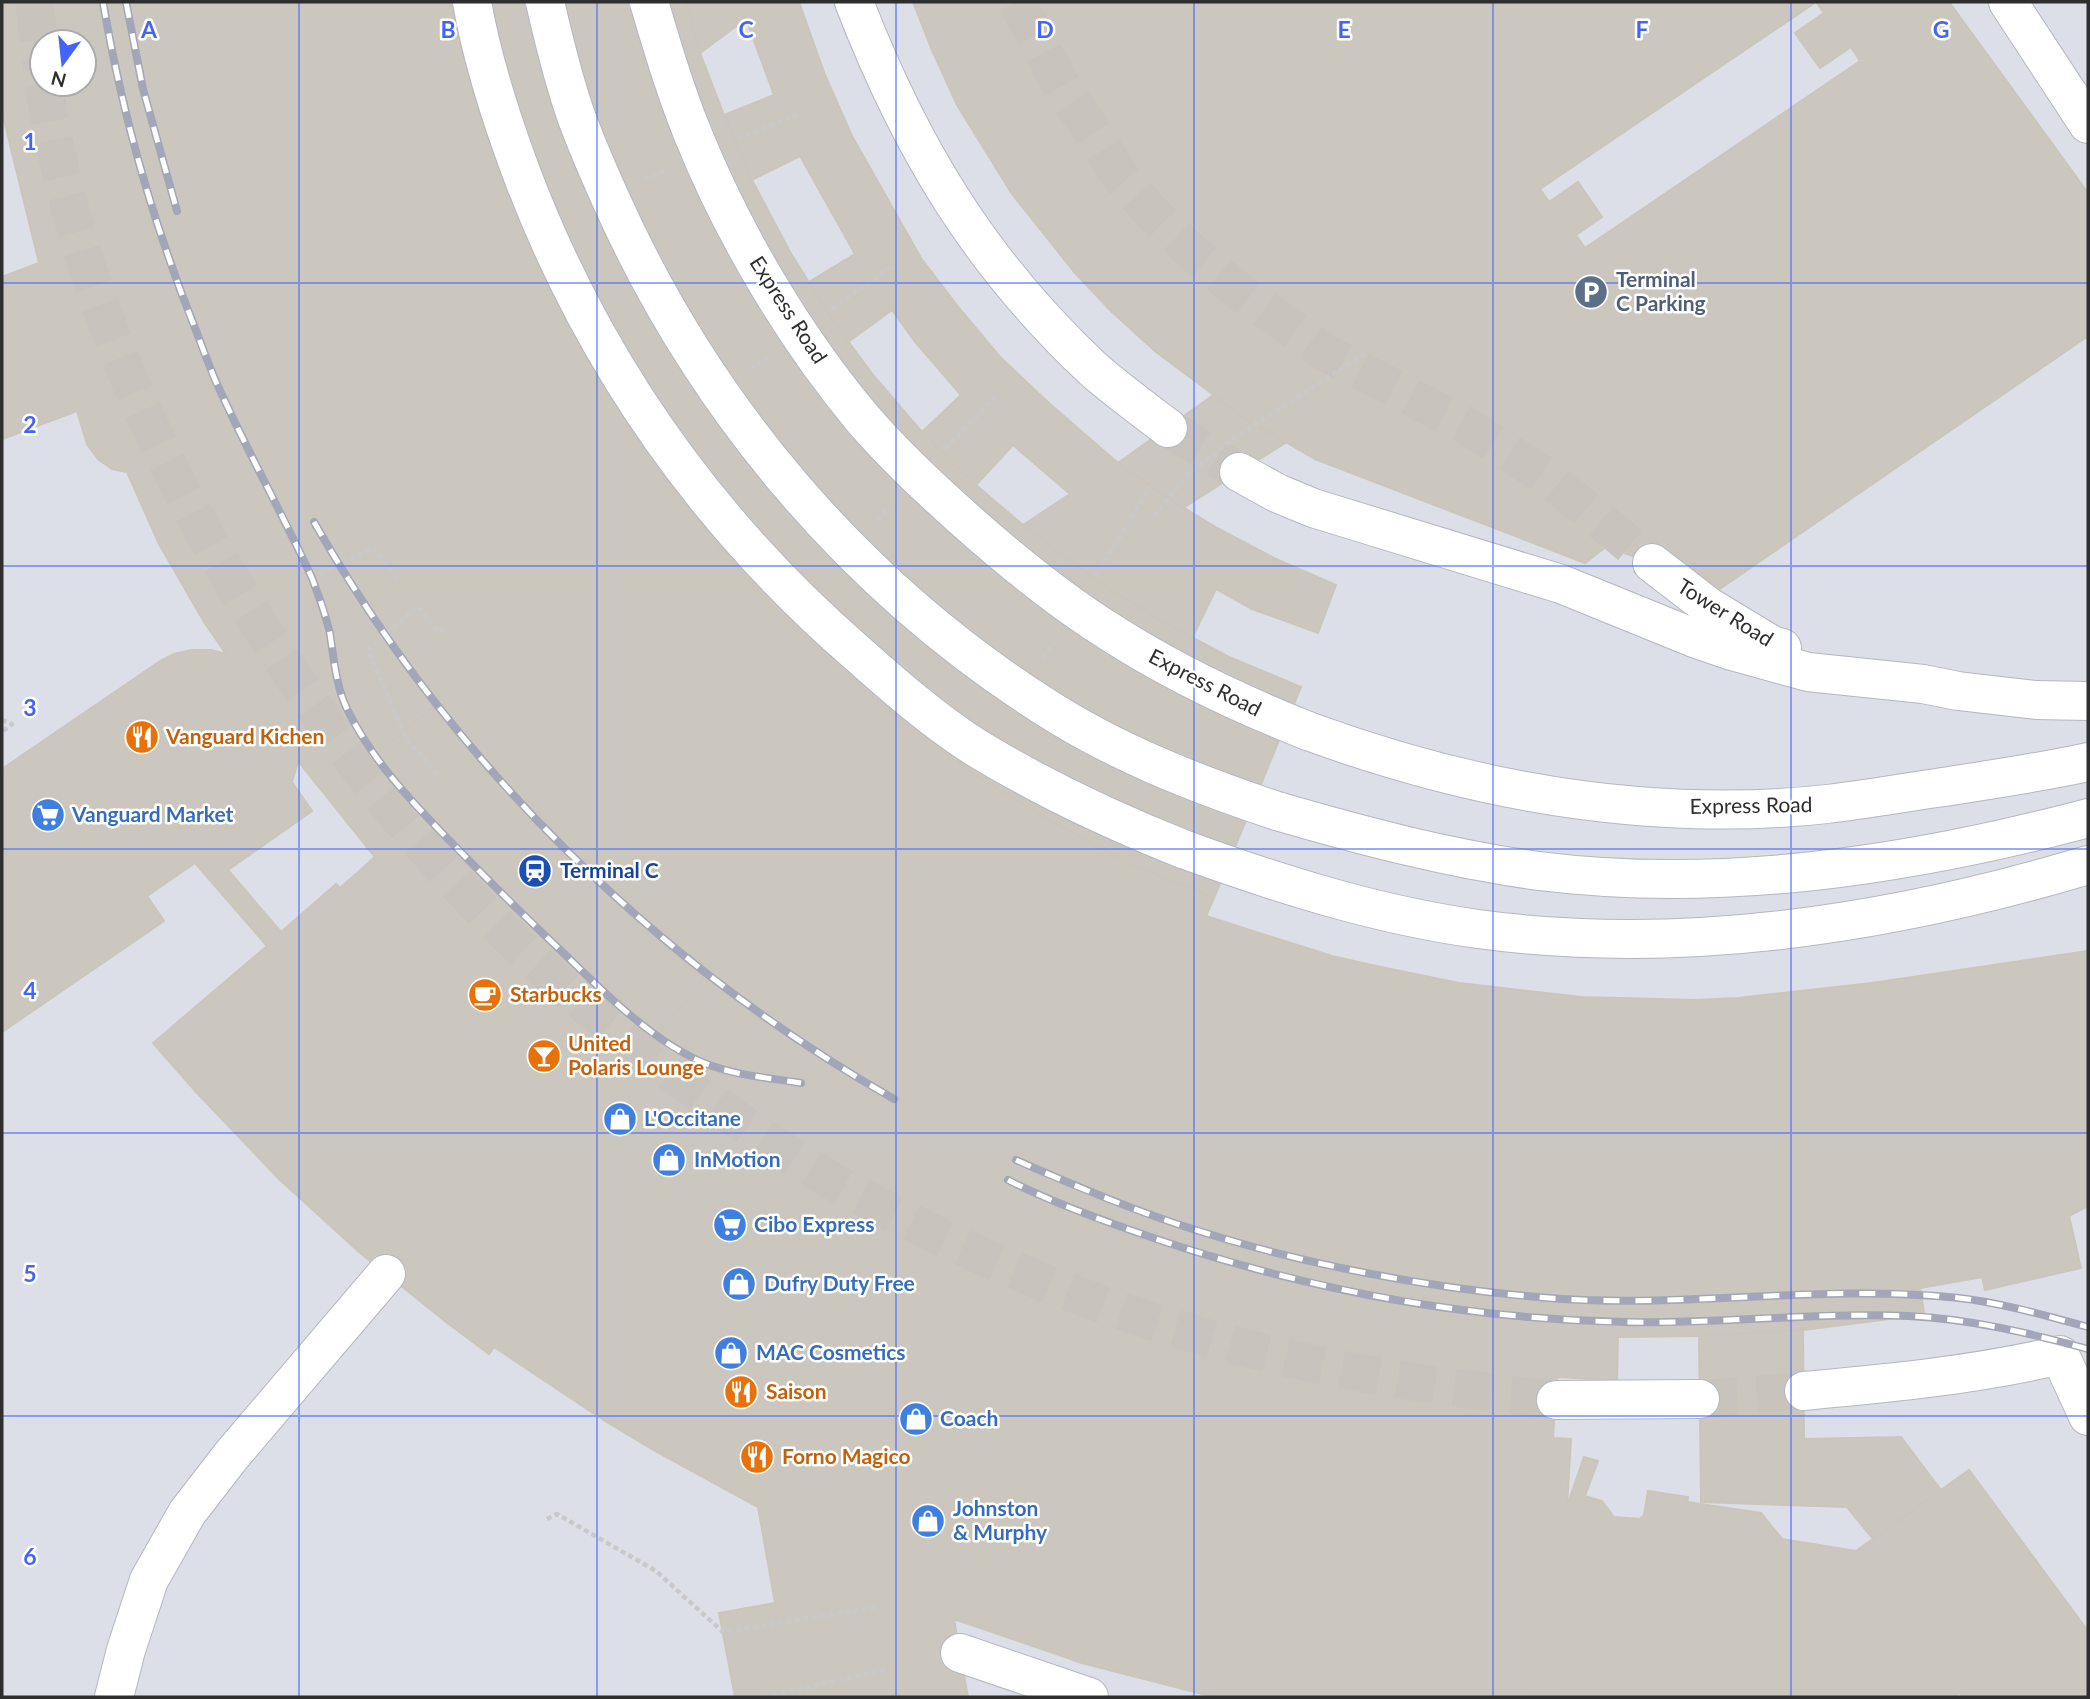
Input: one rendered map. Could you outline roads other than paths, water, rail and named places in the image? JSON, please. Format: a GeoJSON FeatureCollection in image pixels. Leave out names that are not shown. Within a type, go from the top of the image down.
{"type":"FeatureCollection","features":[{"type":"Feature","properties":{"kind":"street"},"geometry":{"type":"LineString","coordinates":[[471,2],[504,124],[540,220],[578,302],[640,409],[696,486],[754,554],[819,621],[935,718],[1014,771],[1094,812],[1183,849],[1301,890],[1395,913],[1520,934],[1606,939],[1737,936],[1889,914],[2088,865]]}},
{"type":"Feature","properties":{"kind":"street"},"geometry":{"type":"LineString","coordinates":[[545,2],[562,70],[584,138],[630,242],[685,341],[747,433],[794,491],[864,564],[924,618],[982,664],[1042,706],[1106,742],[1219,790],[1346,832],[1463,858],[1540,871],[1664,879],[1756,875],[1867,864],[1953,850],[2088,818]]}},
{"type":"Feature","properties":{"kind":"street","name":"Express Road"},"geometry":{"type":"LineString","coordinates":[[649,2],[692,133],[723,200],[758,268],[833,380],[886,444],[992,545],[1084,615],[1208,687],[1308,731],[1418,767],[1491,785],[1600,802],[1674,808],[1824,804],[2007,778],[2088,762]]}},
{"type":"Feature","properties":{"kind":"street"},"geometry":{"type":"LineString","coordinates":[[854,2],[895,101],[919,146],[951,200],[993,260],[1043,318],[1094,370],[1168,428]]}},
{"type":"Feature","properties":{"kind":"street"},"geometry":{"type":"LineString","coordinates":[[2008,2],[2088,124]]}},
{"type":"Feature","properties":{"kind":"street"},"geometry":{"type":"LineString","coordinates":[[1239,472],[1277,493],[1313,508],[1561,584],[1732,651],[1808,672],[2036,700],[2088,701]]}},
{"type":"Feature","properties":{"kind":"street","name":"Tower Road"},"geometry":{"type":"LineString","coordinates":[[1652,564],[1709,607],[1772,645],[1881,680]]}},
{"type":"Feature","properties":{"kind":"street"},"geometry":{"type":"LineString","coordinates":[[114,1697],[149,1580],[187,1513],[231,1456],[386,1274]]}},
{"type":"Feature","properties":{"kind":"street"},"geometry":{"type":"LineString","coordinates":[[1804,1391],[1999,1368],[2074,1348],[2088,1416]]}},
{"type":"Feature","properties":{"kind":"street"},"geometry":{"type":"LineString","coordinates":[[1556,1400],[1700,1399]]}},
{"type":"Feature","properties":{"kind":"street"},"geometry":{"type":"LineString","coordinates":[[960,1654],[1089,1697]]}},
{"type":"Feature","properties":{"kind":"tunnel"},"geometry":{"type":"LineString","coordinates":[[34,2],[37,28]]}},
{"type":"Feature","properties":{"kind":"tunnel"},"geometry":{"type":"LineString","coordinates":[[1018,2],[1066,94],[1122,179],[1191,251],[1236,289],[1326,353],[1467,426],[1548,478],[1652,563]]}},
{"type":"Feature","properties":{"kind":"tunnel"},"geometry":{"type":"LineString","coordinates":[[47,98],[72,217],[117,349],[174,477],[241,596],[322,718],[412,833],[501,929],[602,1019],[732,1116],[817,1172],[907,1221],[1048,1284],[1145,1319],[1283,1357],[1373,1375],[1556,1400]]}},
{"type":"Feature","properties":{"kind":"tunnel"},"geometry":{"type":"LineString","coordinates":[[1168,428],[1239,472]]}},
{"type":"Feature","properties":{"kind":"tunnel"},"geometry":{"type":"LineString","coordinates":[[1700,1399],[1804,1391]]}},
{"type":"Feature","properties":{"kind":"railway"},"geometry":{"type":"LineString","coordinates":[[103,2],[129,127],[166,249],[219,389],[312,578],[328,627],[341,692],[348,711],[369,747],[406,795],[462,853],[586,975],[637,1021],[674,1047],[706,1064],[746,1075],[801,1083]]}},
{"type":"Feature","properties":{"kind":"railway"},"geometry":{"type":"LineString","coordinates":[[126,2],[143,89],[177,211]]}},
{"type":"Feature","properties":{"kind":"railway"},"geometry":{"type":"LineString","coordinates":[[314,522],[368,610],[429,694],[494,774],[565,849],[641,920],[721,985],[806,1045],[894,1099]]}},
{"type":"Feature","properties":{"kind":"railway"},"geometry":{"type":"LineString","coordinates":[[1016,1160],[1134,1209],[1221,1238],[1317,1263],[1416,1282],[1514,1295],[1613,1301],[1811,1294],[1910,1294],[1992,1303],[2088,1327]]}},
{"type":"Feature","properties":{"kind":"railway"},"geometry":{"type":"LineString","coordinates":[[1008,1180],[1087,1214],[1195,1252],[1316,1284],[1439,1307],[1564,1320],[1626,1322],[1909,1316],[1999,1328],[2088,1349]]}},
{"type":"Feature","properties":{"kind":"place","name":"Terminal C Parking"},"geometry":{"type":"Point","coordinates":[1591,292]}},
{"type":"Feature","properties":{"kind":"place","name":"Vanguard Kichen"},"geometry":{"type":"Point","coordinates":[142,737]}},
{"type":"Feature","properties":{"kind":"place","name":"Vanguard Market"},"geometry":{"type":"Point","coordinates":[48,815]}},
{"type":"Feature","properties":{"kind":"place","name":"Terminal C"},"geometry":{"type":"Point","coordinates":[535,871]}},
{"type":"Feature","properties":{"kind":"place","name":"Starbucks"},"geometry":{"type":"Point","coordinates":[485,995]}},
{"type":"Feature","properties":{"kind":"place","name":"United Polaris Lounge"},"geometry":{"type":"Point","coordinates":[544,1056]}},
{"type":"Feature","properties":{"kind":"place","name":"L'Occitane"},"geometry":{"type":"Point","coordinates":[620,1119]}},
{"type":"Feature","properties":{"kind":"place","name":"InMotion"},"geometry":{"type":"Point","coordinates":[669,1160]}},
{"type":"Feature","properties":{"kind":"place","name":"Cibo Express"},"geometry":{"type":"Point","coordinates":[730,1225]}},
{"type":"Feature","properties":{"kind":"place","name":"Dufry Duty Free"},"geometry":{"type":"Point","coordinates":[739,1284]}},
{"type":"Feature","properties":{"kind":"place","name":"MAC Cosmetics"},"geometry":{"type":"Point","coordinates":[731,1353]}},
{"type":"Feature","properties":{"kind":"place","name":"Saison"},"geometry":{"type":"Point","coordinates":[741,1392]}},
{"type":"Feature","properties":{"kind":"place","name":"Coach"},"geometry":{"type":"Point","coordinates":[916,1419]}},
{"type":"Feature","properties":{"kind":"place","name":"Forno Magico"},"geometry":{"type":"Point","coordinates":[757,1457]}},
{"type":"Feature","properties":{"kind":"place","name":"Johnston & Murphy"},"geometry":{"type":"Point","coordinates":[928,1521]}}]}
